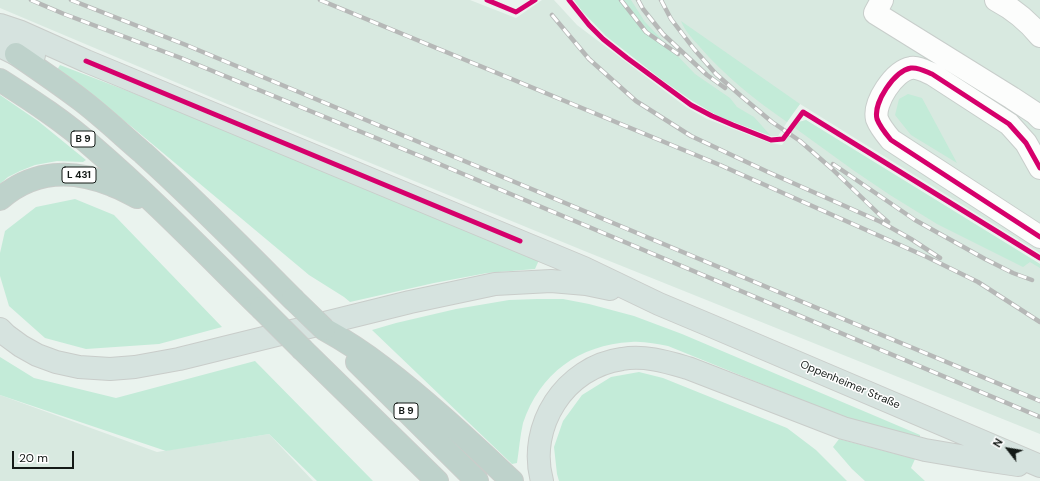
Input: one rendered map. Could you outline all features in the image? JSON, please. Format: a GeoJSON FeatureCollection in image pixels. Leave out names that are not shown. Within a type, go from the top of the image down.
{"type":"FeatureCollection","features":[{"type":"Feature","properties":{"kind":"highway","name":"B 9"},"geometry":{"type":"LineString","coordinates":[[8,50],[38,69],[81,100],[159,168],[225,230],[293,299],[334,337],[477,481]]}},
{"type":"Feature","properties":{"kind":"highway","name":"B 9"},"geometry":{"type":"LineString","coordinates":[[0,80],[58,119],[94,147],[158,207],[437,481]]}},
{"type":"Feature","properties":{"kind":"highway","name":"L 431"},"geometry":{"type":"LineString","coordinates":[[0,199],[19,186],[34,179],[50,175],[67,174],[79,175],[112,185],[158,207]]}},
{"type":"Feature","properties":{"kind":"highway"},"geometry":{"type":"LineString","coordinates":[[334,337],[381,366],[410,389],[512,481]]}},
{"type":"Feature","properties":{"kind":"main road"},"geometry":{"type":"LineString","coordinates":[[0,25],[21,32],[86,61],[584,268],[659,304]]}},
{"type":"Feature","properties":{"kind":"main road"},"geometry":{"type":"LineString","coordinates":[[8,50],[86,61]]}},
{"type":"Feature","properties":{"kind":"main road"},"geometry":{"type":"LineString","coordinates":[[0,329],[20,346],[37,355],[56,362],[79,367],[110,369],[135,367],[179,359],[410,302],[495,284],[550,281],[586,284],[613,289],[659,304]]}},
{"type":"Feature","properties":{"kind":"main road","name":"Oppenheimer Straße"},"geometry":{"type":"LineString","coordinates":[[659,304],[1040,467]]}},
{"type":"Feature","properties":{"kind":"main road"},"geometry":{"type":"LineString","coordinates":[[542,481],[539,471],[538,456],[540,440],[550,411],[566,387],[595,367],[609,361],[636,358],[666,362],[688,368],[843,428],[909,446],[984,460],[1040,467]]}},
{"type":"Feature","properties":{"kind":"street"},"geometry":{"type":"LineString","coordinates":[[882,0],[875,13],[1012,98],[1040,118]]}},
{"type":"Feature","properties":{"kind":"street"},"geometry":{"type":"LineString","coordinates":[[996,0],[1021,17],[1040,36]]}},
{"type":"Feature","properties":{"kind":"street"},"geometry":{"type":"LineString","coordinates":[[1040,168],[1026,143],[1009,124],[932,74],[921,69],[911,68],[900,73],[885,90],[879,102],[876,112],[877,119],[891,140],[1040,237]]}},
{"type":"Feature","properties":{"kind":"shaded area"},"geometry":{"type":"Polygon","coordinates":[[[0,0],[470,0],[516,18],[542,0],[554,0],[577,25],[686,107],[707,119],[770,143],[782,145],[799,122],[806,120],[1040,264],[1040,434],[582,250],[232,106],[0,8],[0,0]]]}},
{"type":"Feature","properties":{"kind":"shaded area"},"geometry":{"type":"Polygon","coordinates":[[[574,0],[1040,0],[1040,253],[800,104],[778,136],[771,136],[718,116],[691,100],[661,79],[606,36],[583,12],[574,0]]]}},
{"type":"Feature","properties":{"kind":"shaded area"},"geometry":{"type":"Polygon","coordinates":[[[0,395],[157,452],[269,434],[313,481],[0,481],[0,395]]]}},
{"type":"Feature","properties":{"kind":"green space"},"geometry":{"type":"Polygon","coordinates":[[[574,0],[631,0],[645,22],[695,74],[730,98],[737,107],[754,117],[771,136],[718,116],[691,100],[661,79],[606,36],[583,12],[574,0]]]}},
{"type":"Feature","properties":{"kind":"green space"},"geometry":{"type":"Polygon","coordinates":[[[681,21],[800,104],[787,122],[763,105],[729,77],[691,37],[681,21]]]}},
{"type":"Feature","properties":{"kind":"green space"},"geometry":{"type":"Polygon","coordinates":[[[60,65],[211,123],[539,260],[535,269],[487,273],[350,302],[309,275],[132,127],[57,70],[60,65]]]}},
{"type":"Feature","properties":{"kind":"green space"},"geometry":{"type":"Polygon","coordinates":[[[908,94],[922,98],[957,163],[911,135],[895,115],[899,99],[908,94]]]}},
{"type":"Feature","properties":{"kind":"green space"},"geometry":{"type":"Polygon","coordinates":[[[0,95],[38,121],[86,160],[83,162],[57,161],[35,165],[8,177],[0,184],[0,95]]]}},
{"type":"Feature","properties":{"kind":"green space"},"geometry":{"type":"Polygon","coordinates":[[[806,120],[1040,264],[1040,268],[1030,262],[1023,267],[937,224],[890,195],[795,128],[799,122],[806,120]]]}},
{"type":"Feature","properties":{"kind":"green space"},"geometry":{"type":"Polygon","coordinates":[[[75,199],[114,215],[222,327],[159,344],[86,349],[45,338],[9,306],[0,276],[0,253],[5,231],[36,207],[75,199]]]}},
{"type":"Feature","properties":{"kind":"green space"},"geometry":{"type":"Polygon","coordinates":[[[563,299],[634,316],[682,334],[920,435],[920,439],[846,418],[668,346],[645,342],[631,342],[612,344],[578,356],[551,376],[530,405],[523,423],[517,463],[512,464],[372,330],[456,309],[509,300],[563,299]]]}},
{"type":"Feature","properties":{"kind":"green space"},"geometry":{"type":"Polygon","coordinates":[[[0,357],[34,378],[116,398],[255,361],[373,481],[317,481],[269,434],[166,451],[0,395],[0,357]]]}},
{"type":"Feature","properties":{"kind":"green space"},"geometry":{"type":"Polygon","coordinates":[[[639,372],[663,378],[787,428],[816,450],[847,481],[559,481],[554,447],[563,421],[582,395],[611,377],[639,372]]]}},
{"type":"Feature","properties":{"kind":"green space"},"geometry":{"type":"Polygon","coordinates":[[[839,439],[915,459],[911,468],[925,481],[865,481],[852,469],[833,447],[839,439]]]}},
{"type":"Feature","properties":{"kind":"railway"},"geometry":{"type":"LineString","coordinates":[[31,0],[181,58],[437,163],[1040,417]]}},
{"type":"Feature","properties":{"kind":"railway"},"geometry":{"type":"LineString","coordinates":[[71,0],[186,45],[1040,401]]}},
{"type":"Feature","properties":{"kind":"railway"},"geometry":{"type":"LineString","coordinates":[[320,0],[720,165],[927,257],[978,282],[1040,322]]}},
{"type":"Feature","properties":{"kind":"railway"},"geometry":{"type":"LineString","coordinates":[[621,0],[646,32],[678,54]]}},
{"type":"Feature","properties":{"kind":"railway"},"geometry":{"type":"LineString","coordinates":[[638,0],[643,9],[663,34],[707,75],[725,88]]}},
{"type":"Feature","properties":{"kind":"railway"},"geometry":{"type":"LineString","coordinates":[[661,0],[671,19],[716,74],[772,122],[800,141],[888,222]]}},
{"type":"Feature","properties":{"kind":"railway"},"geometry":{"type":"LineString","coordinates":[[552,15],[589,59],[636,101],[691,136],[881,222],[940,258]]}},
{"type":"Feature","properties":{"kind":"railway"},"geometry":{"type":"LineString","coordinates":[[833,164],[915,220],[985,259],[1013,273],[1032,280]]}},
{"type":"Feature","properties":{"kind":"cycle path"},"geometry":{"type":"LineString","coordinates":[[487,0],[516,12],[535,0]]}},
{"type":"Feature","properties":{"kind":"cycle path"},"geometry":{"type":"LineString","coordinates":[[569,0],[589,25],[603,39],[691,105],[712,116],[771,140],[783,139],[803,112],[1040,258]]}},
{"type":"Feature","properties":{"kind":"cycle path"},"geometry":{"type":"LineString","coordinates":[[86,61],[520,241]]}},
{"type":"Feature","properties":{"kind":"cycle path"},"geometry":{"type":"LineString","coordinates":[[1040,168],[1026,143],[1009,124],[932,74],[922,70],[916,68],[904,70],[886,89],[878,105],[877,119],[881,128],[891,140],[1040,237]]}}]}
